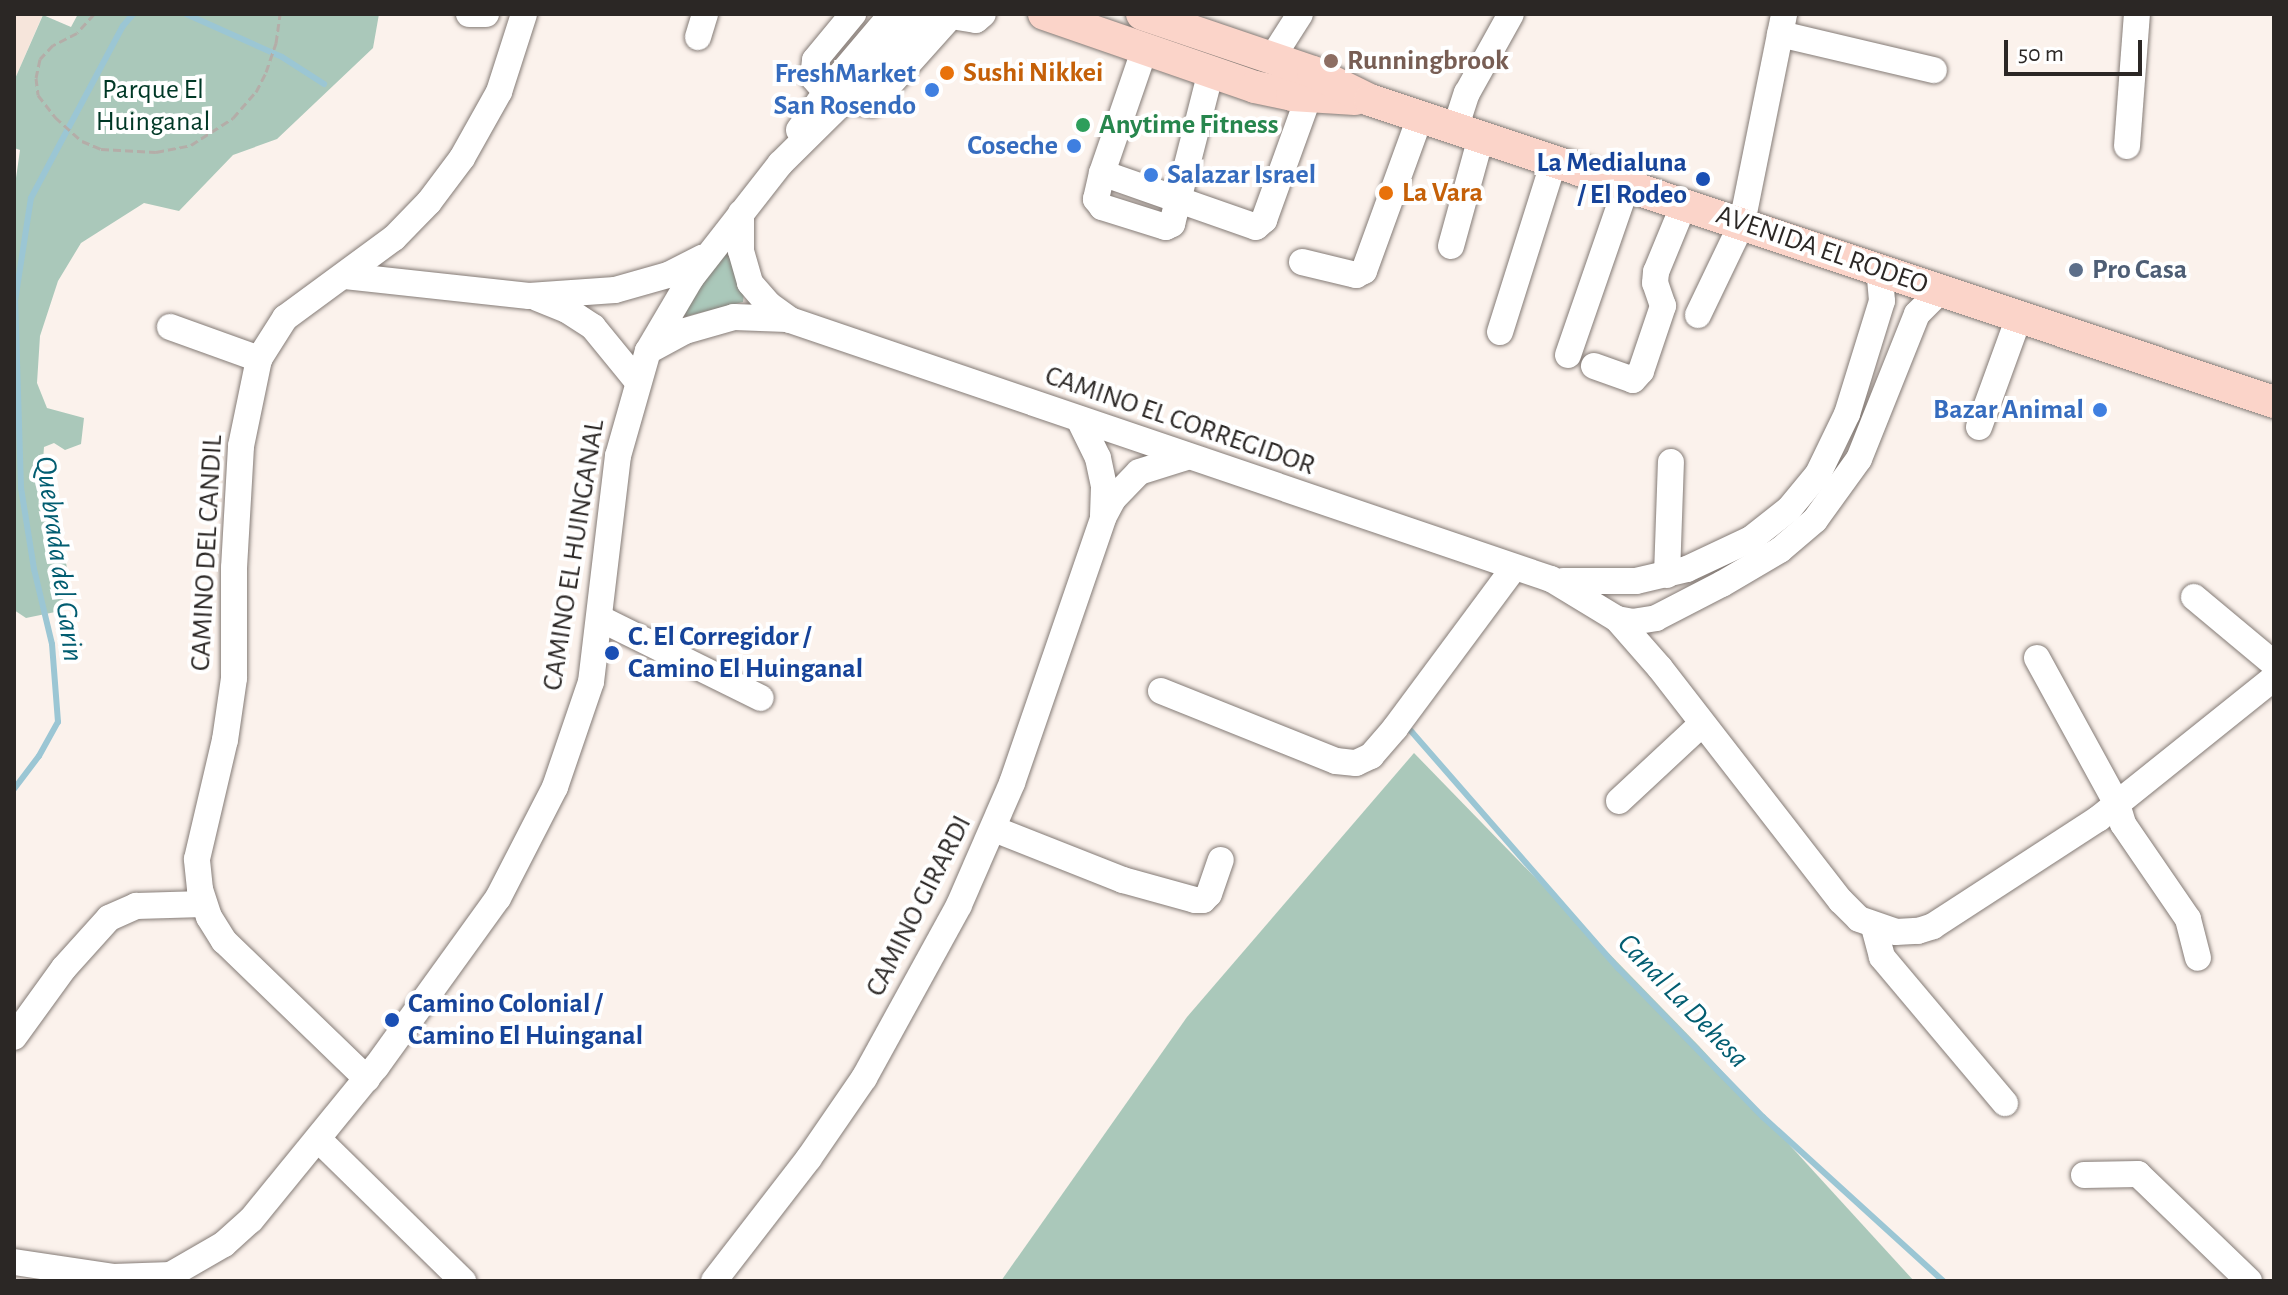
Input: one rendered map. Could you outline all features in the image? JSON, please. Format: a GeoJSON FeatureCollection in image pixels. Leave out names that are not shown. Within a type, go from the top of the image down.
{"type":"FeatureCollection","features":[{"type":"Feature","properties":{"kind":"main road","name":"AVENIDA EL RODEO"},"geometry":{"type":"LineString","coordinates":[[1044,14],[1146,23],[1272,58],[1313,72],[1370,100],[2274,402]]}},
{"type":"Feature","properties":{"kind":"main road","name":"AVENIDA EL RODEO"},"geometry":{"type":"LineString","coordinates":[[1146,23],[1211,71],[1265,90],[1370,100]]}},
{"type":"Feature","properties":{"kind":"street"},"geometry":{"type":"LineString","coordinates":[[469,14],[486,14]]}},
{"type":"Feature","properties":{"kind":"street","name":"CAMINO DEL CANDIL"},"geometry":{"type":"LineString","coordinates":[[367,1079],[224,941],[204,904],[197,859],[230,709],[236,642],[234,568],[241,446],[259,359],[285,318],[394,238],[429,202],[462,158],[499,92],[524,14]]}},
{"type":"Feature","properties":{"kind":"street"},"geometry":{"type":"LineString","coordinates":[[853,14],[815,60],[813,77],[836,96],[872,104],[904,34],[951,16],[976,20],[983,14]]}},
{"type":"Feature","properties":{"kind":"street","name":"CAMINO EL HUINGANAL"},"geometry":{"type":"LineString","coordinates":[[166,1278],[236,1233],[319,1140],[473,937],[523,854],[555,787],[580,717],[601,619],[618,456],[648,351],[707,256],[780,164],[836,96],[904,34],[921,14]]}},
{"type":"Feature","properties":{"kind":"street"},"geometry":{"type":"LineString","coordinates":[[1272,58],[1300,14]]}},
{"type":"Feature","properties":{"kind":"street"},"geometry":{"type":"LineString","coordinates":[[1451,246],[1468,133],[1467,93],[1511,14]]}},
{"type":"Feature","properties":{"kind":"street"},"geometry":{"type":"LineString","coordinates":[[2127,146],[2137,14]]}},
{"type":"Feature","properties":{"kind":"street"},"geometry":{"type":"LineString","coordinates":[[1146,23],[1102,173],[1096,199],[1102,207],[1166,227],[1172,224],[1211,71]]}},
{"type":"Feature","properties":{"kind":"street"},"geometry":{"type":"LineString","coordinates":[[1698,315],[1742,223],[1782,24],[1934,70]]}},
{"type":"Feature","properties":{"kind":"street"},"geometry":{"type":"LineString","coordinates":[[1179,200],[1256,227],[1261,225],[1309,96]]}},
{"type":"Feature","properties":{"kind":"street"},"geometry":{"type":"LineString","coordinates":[[1302,262],[1356,275],[1364,271],[1420,117]]}},
{"type":"Feature","properties":{"kind":"street"},"geometry":{"type":"LineString","coordinates":[[1500,332],[1554,161]]}},
{"type":"Feature","properties":{"kind":"street"},"geometry":{"type":"LineString","coordinates":[[1568,355],[1627,185]]}},
{"type":"Feature","properties":{"kind":"street"},"geometry":{"type":"LineString","coordinates":[[1594,366],[1633,380],[1641,371],[1663,306],[1655,283],[1656,272],[1684,204]]}},
{"type":"Feature","properties":{"kind":"street"},"geometry":{"type":"LineString","coordinates":[[734,317],[752,302],[741,251],[741,213]]}},
{"type":"Feature","properties":{"kind":"street"},"geometry":{"type":"LineString","coordinates":[[345,276],[529,296],[615,290],[668,275],[707,256]]}},
{"type":"Feature","properties":{"kind":"street","name":"CAMINO EL CORREGIDOR"},"geometry":{"type":"LineString","coordinates":[[648,351],[685,331],[734,317],[790,320],[1513,569],[1551,579],[1603,583],[1667,575],[1711,560],[1751,539],[1805,492],[1833,447],[1847,414],[1882,301],[1879,268]]}},
{"type":"Feature","properties":{"kind":"street","name":"CAMINO EL CORREGIDOR"},"geometry":{"type":"LineString","coordinates":[[750,283],[768,304],[790,320]]}},
{"type":"Feature","properties":{"kind":"street"},"geometry":{"type":"LineString","coordinates":[[593,327],[595,304],[615,290]]}},
{"type":"Feature","properties":{"kind":"street"},"geometry":{"type":"LineString","coordinates":[[1617,619],[1646,621],[1685,604],[1780,550],[1829,503],[1851,473],[1868,439],[1917,314],[1941,290]]}},
{"type":"Feature","properties":{"kind":"street"},"geometry":{"type":"LineString","coordinates":[[529,296],[567,310],[593,327],[638,382]]}},
{"type":"Feature","properties":{"kind":"street"},"geometry":{"type":"LineString","coordinates":[[1882,301],[1895,318],[1917,314]]}},
{"type":"Feature","properties":{"kind":"street"},"geometry":{"type":"LineString","coordinates":[[1979,427],[2019,317]]}},
{"type":"Feature","properties":{"kind":"street"},"geometry":{"type":"LineString","coordinates":[[170,327],[259,359]]}},
{"type":"Feature","properties":{"kind":"street","name":"CAMINO GIRARDI"},"geometry":{"type":"LineString","coordinates":[[1079,419],[1100,466],[1103,518]]}},
{"type":"Feature","properties":{"kind":"street","name":"CAMINO GIRARDI"},"geometry":{"type":"LineString","coordinates":[[714,1281],[809,1158],[864,1078],[939,945],[994,829],[1103,518],[1129,479],[1161,463],[1187,457]]}},
{"type":"Feature","properties":{"kind":"street"},"geometry":{"type":"LineString","coordinates":[[1667,575],[1671,462]]}},
{"type":"Feature","properties":{"kind":"street"},"geometry":{"type":"LineString","coordinates":[[1161,691],[1336,761],[1356,763],[1371,756],[1395,728],[1513,569]]}},
{"type":"Feature","properties":{"kind":"street","name":"CAMINO EL CORREGIDOR"},"geometry":{"type":"LineString","coordinates":[[1551,579],[1617,619],[1660,668],[1841,901],[1874,927]]}},
{"type":"Feature","properties":{"kind":"street"},"geometry":{"type":"LineString","coordinates":[[2194,597],[2274,664]]}},
{"type":"Feature","properties":{"kind":"street"},"geometry":{"type":"LineString","coordinates":[[1660,668],[1663,635],[1685,604]]}},
{"type":"Feature","properties":{"kind":"street"},"geometry":{"type":"LineString","coordinates":[[601,619],[761,698]]}},
{"type":"Feature","properties":{"kind":"street"},"geometry":{"type":"LineString","coordinates":[[2037,658],[2117,804],[2123,824],[2188,919],[2198,958]]}},
{"type":"Feature","properties":{"kind":"street"},"geometry":{"type":"LineString","coordinates":[[2005,1103],[1882,957],[1874,927],[1907,932],[1933,926],[2117,804],[2274,678]]}},
{"type":"Feature","properties":{"kind":"street"},"geometry":{"type":"LineString","coordinates":[[1619,801],[1702,724]]}},
{"type":"Feature","properties":{"kind":"street"},"geometry":{"type":"LineString","coordinates":[[994,829],[1123,880],[1199,901],[1209,894],[1221,860]]}},
{"type":"Feature","properties":{"kind":"street"},"geometry":{"type":"LineString","coordinates":[[14,1037],[64,968],[109,918],[136,906],[204,904]]}},
{"type":"Feature","properties":{"kind":"street"},"geometry":{"type":"LineString","coordinates":[[319,1140],[463,1281]]}},
{"type":"Feature","properties":{"kind":"street"},"geometry":{"type":"LineString","coordinates":[[2084,1175],[2138,1174],[2249,1281]]}},
{"type":"Feature","properties":{"kind":"street"},"geometry":{"type":"LineString","coordinates":[[14,1262],[72,1281]]}},
{"type":"Feature","properties":{"kind":"street"},"geometry":{"type":"LineString","coordinates":[[49,1274],[166,1278]]}},
{"type":"Feature","properties":{"kind":"path"},"geometry":{"type":"LineString","coordinates":[[94,14],[77,33],[53,45],[40,59],[36,78],[38,95],[58,120],[77,136],[101,149],[156,152],[191,145],[233,118],[256,92],[269,65],[280,14]]}},
{"type":"Feature","properties":{"kind":"shaded area"},"geometry":{"type":"Polygon","coordinates":[[[14,14],[43,14],[14,81],[14,14]]]}},
{"type":"Feature","properties":{"kind":"green space","name":"Parque El Huinganal"},"geometry":{"type":"Polygon","coordinates":[[[78,14],[379,14],[373,48],[277,139],[233,155],[179,211],[144,203],[81,243],[58,281],[40,336],[37,383],[47,408],[84,418],[81,444],[65,450],[54,443],[44,447],[41,488],[47,518],[63,548],[69,578],[60,611],[26,618],[14,610],[14,192],[20,150],[14,148],[14,81],[43,15],[71,27],[78,14]]]}},
{"type":"Feature","properties":{"kind":"green space"},"geometry":{"type":"Polygon","coordinates":[[[727,252],[744,293],[743,302],[683,317],[700,283],[727,252]]]}},
{"type":"Feature","properties":{"kind":"green space"},"geometry":{"type":"Polygon","coordinates":[[[1414,753],[1699,1046],[1914,1281],[1001,1281],[1187,1017],[1414,753]]]}},
{"type":"Feature","properties":{"kind":"waterway","name":"Quebrada del Garin"},"geometry":{"type":"LineString","coordinates":[[14,789],[39,756],[58,722],[52,644],[34,569],[21,488],[15,301],[31,198],[123,26],[133,14]]}},
{"type":"Feature","properties":{"kind":"waterway","name":"Canal La Dehesa"},"geometry":{"type":"LineString","coordinates":[[186,14],[282,57],[324,84]]}},
{"type":"Feature","properties":{"kind":"waterway","name":"Canal La Dehesa"},"geometry":{"type":"LineString","coordinates":[[1411,731],[1618,968],[1763,1117],[1943,1281]]}},
{"type":"Feature","properties":{"kind":"place","name":"Runningbrook"},"geometry":{"type":"Point","coordinates":[1331,61]}},
{"type":"Feature","properties":{"kind":"place","name":"Sushi Nikkei"},"geometry":{"type":"Point","coordinates":[947,73]}},
{"type":"Feature","properties":{"kind":"place","name":"FreshMarket San Rosendo"},"geometry":{"type":"Point","coordinates":[932,90]}},
{"type":"Feature","properties":{"kind":"place","name":"Anytime Fitness"},"geometry":{"type":"Point","coordinates":[1083,125]}},
{"type":"Feature","properties":{"kind":"place","name":"Coseche"},"geometry":{"type":"Point","coordinates":[1074,146]}},
{"type":"Feature","properties":{"kind":"place","name":"Salazar Israel"},"geometry":{"type":"Point","coordinates":[1151,175]}},
{"type":"Feature","properties":{"kind":"place","name":"La Medialuna / El Rodeo"},"geometry":{"type":"Point","coordinates":[1703,179]}},
{"type":"Feature","properties":{"kind":"place","name":"La Vara"},"geometry":{"type":"Point","coordinates":[1386,193]}},
{"type":"Feature","properties":{"kind":"place","name":"Pro Casa"},"geometry":{"type":"Point","coordinates":[2076,270]}},
{"type":"Feature","properties":{"kind":"place","name":"Bazar Animal"},"geometry":{"type":"Point","coordinates":[2100,410]}},
{"type":"Feature","properties":{"kind":"place","name":"C. El Corregidor / Camino El Huinganal"},"geometry":{"type":"Point","coordinates":[612,653]}},
{"type":"Feature","properties":{"kind":"place","name":"Camino Colonial / Camino El Huinganal"},"geometry":{"type":"Point","coordinates":[392,1020]}}]}
